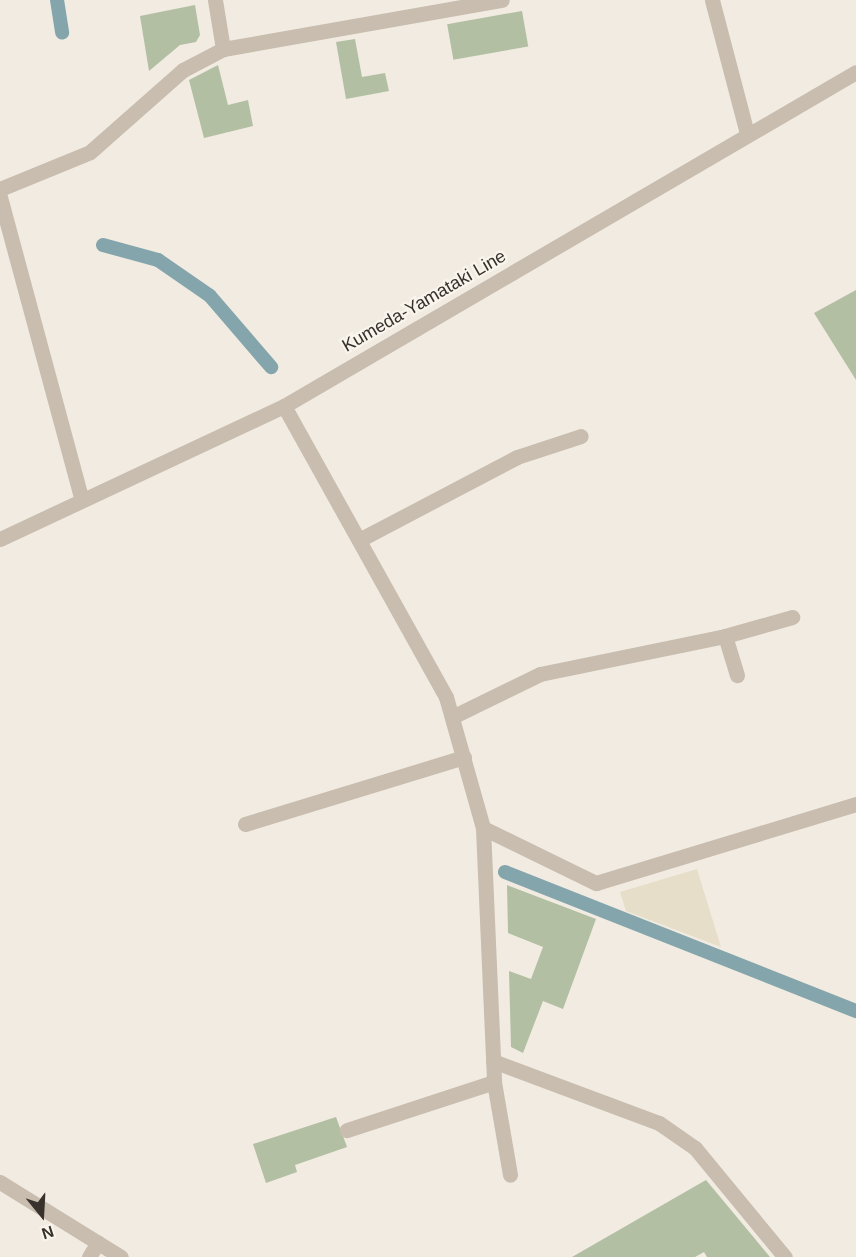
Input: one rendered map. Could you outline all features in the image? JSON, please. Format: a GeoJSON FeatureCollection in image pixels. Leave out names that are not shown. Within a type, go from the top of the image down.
{"type":"FeatureCollection","features":[{"type":"Feature","properties":{"kind":"street"},"geometry":{"type":"LineString","coordinates":[[215,0],[223,49]]}},
{"type":"Feature","properties":{"kind":"street"},"geometry":{"type":"LineString","coordinates":[[0,189],[90,152],[183,70],[223,49],[502,0]]}},
{"type":"Feature","properties":{"kind":"street"},"geometry":{"type":"LineString","coordinates":[[712,0],[747,133]]}},
{"type":"Feature","properties":{"kind":"street","name":"Kumeda-Yamataki Line"},"geometry":{"type":"LineString","coordinates":[[0,539],[284,406],[747,133],[856,72]]}},
{"type":"Feature","properties":{"kind":"street"},"geometry":{"type":"LineString","coordinates":[[0,197],[82,500]]}},
{"type":"Feature","properties":{"kind":"street"},"geometry":{"type":"LineString","coordinates":[[284,406],[446,697],[464,757],[483,828],[494,1082],[510,1175]]}},
{"type":"Feature","properties":{"kind":"street"},"geometry":{"type":"LineString","coordinates":[[358,540],[517,457],[581,436]]}},
{"type":"Feature","properties":{"kind":"street"},"geometry":{"type":"LineString","coordinates":[[452,717],[540,674],[725,636],[792,617]]}},
{"type":"Feature","properties":{"kind":"street"},"geometry":{"type":"LineString","coordinates":[[725,636],[738,675]]}},
{"type":"Feature","properties":{"kind":"street"},"geometry":{"type":"LineString","coordinates":[[245,824],[464,757]]}},
{"type":"Feature","properties":{"kind":"street"},"geometry":{"type":"LineString","coordinates":[[483,828],[596,883],[856,804]]}},
{"type":"Feature","properties":{"kind":"street"},"geometry":{"type":"LineString","coordinates":[[493,1061],[659,1123],[695,1148],[785,1257]]}},
{"type":"Feature","properties":{"kind":"street"},"geometry":{"type":"LineString","coordinates":[[347,1130],[494,1082]]}},
{"type":"Feature","properties":{"kind":"street"},"geometry":{"type":"LineString","coordinates":[[0,1182],[121,1257]]}},
{"type":"Feature","properties":{"kind":"street"},"geometry":{"type":"LineString","coordinates":[[89,1257],[98,1242]]}},
{"type":"Feature","properties":{"kind":"green space"},"geometry":{"type":"Polygon","coordinates":[[[195,5],[200,35],[196,42],[180,45],[149,71],[140,16],[195,5]]]}},
{"type":"Feature","properties":{"kind":"green space"},"geometry":{"type":"Polygon","coordinates":[[[522,11],[528,46],[453,60],[447,24],[522,11]]]}},
{"type":"Feature","properties":{"kind":"green space"},"geometry":{"type":"Polygon","coordinates":[[[355,39],[362,77],[385,73],[389,91],[346,99],[336,42],[355,39]]]}},
{"type":"Feature","properties":{"kind":"green space"},"geometry":{"type":"Polygon","coordinates":[[[218,65],[228,105],[248,100],[253,126],[204,138],[189,80],[218,65]]]}},
{"type":"Feature","properties":{"kind":"green space"},"geometry":{"type":"Polygon","coordinates":[[[856,290],[856,380],[814,313],[856,290]]]}},
{"type":"Feature","properties":{"kind":"green space"},"geometry":{"type":"Polygon","coordinates":[[[507,885],[596,919],[563,1009],[543,1001],[523,1053],[511,1047],[509,971],[531,979],[543,947],[508,933],[507,885]]]}},
{"type":"Feature","properties":{"kind":"green space"},"geometry":{"type":"Polygon","coordinates":[[[336,1117],[347,1147],[295,1165],[297,1172],[266,1183],[253,1144],[336,1117]]]}},
{"type":"Feature","properties":{"kind":"green space"},"geometry":{"type":"Polygon","coordinates":[[[706,1180],[770,1257],[707,1257],[704,1252],[695,1257],[572,1257],[706,1180]]]}},
{"type":"Feature","properties":{"kind":"shaded area"},"geometry":{"type":"Polygon","coordinates":[[[697,869],[721,947],[626,911],[620,892],[697,869]]]}},
{"type":"Feature","properties":{"kind":"waterway"},"geometry":{"type":"LineString","coordinates":[[57,0],[62,33]]}},
{"type":"Feature","properties":{"kind":"waterway"},"geometry":{"type":"LineString","coordinates":[[103,245],[158,260],[210,296],[271,367]]}},
{"type":"Feature","properties":{"kind":"waterway"},"geometry":{"type":"LineString","coordinates":[[505,872],[856,1011]]}}]}
